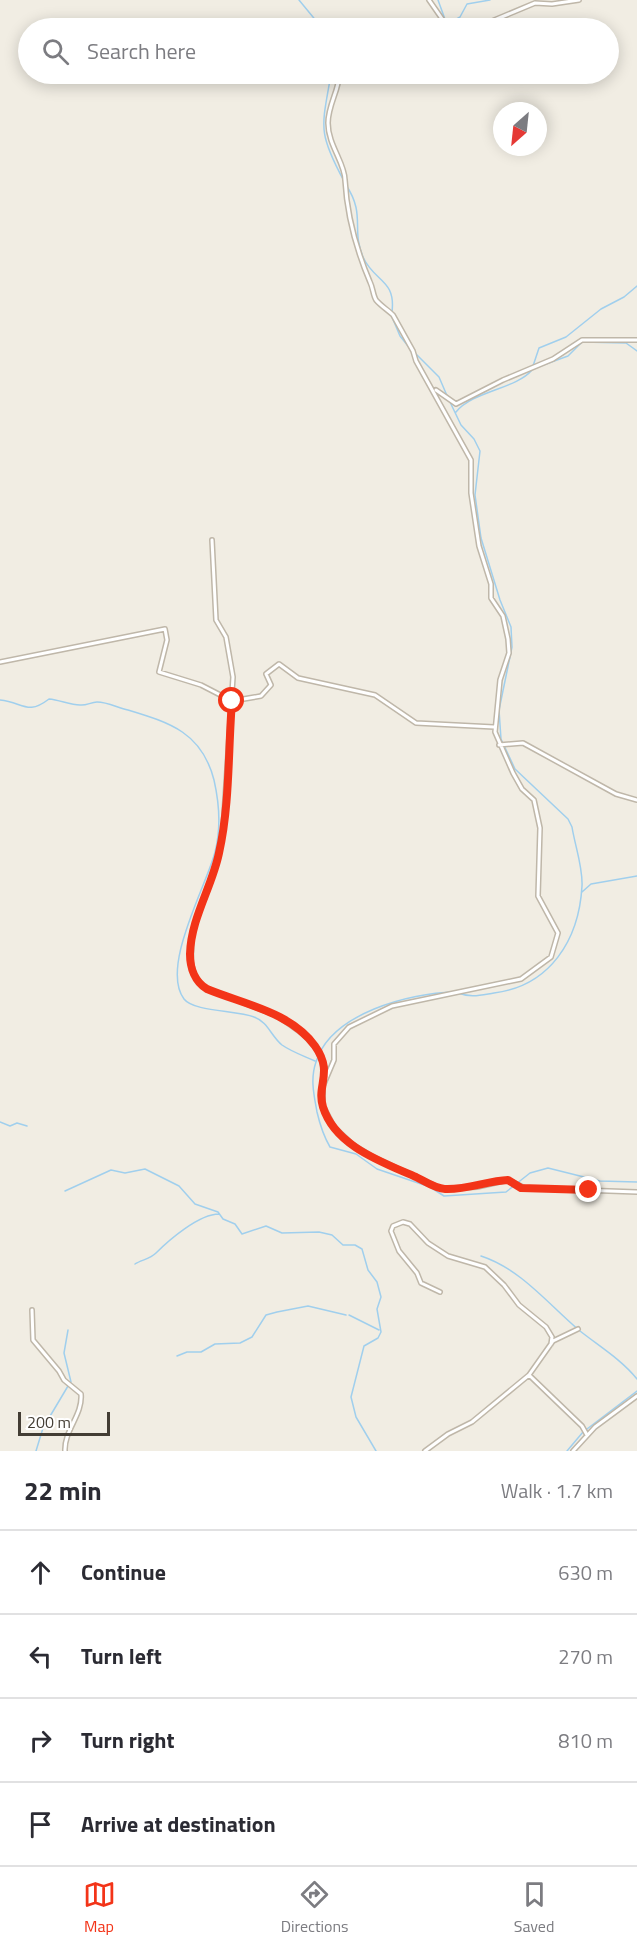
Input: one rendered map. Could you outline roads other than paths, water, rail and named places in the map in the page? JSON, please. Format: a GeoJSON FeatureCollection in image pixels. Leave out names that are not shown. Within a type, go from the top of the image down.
{"type":"FeatureCollection","features":[{"type":"Feature","properties":{"kind":"street"},"geometry":{"type":"LineString","coordinates":[[429,0],[441,18]]}},
{"type":"Feature","properties":{"kind":"street"},"geometry":{"type":"LineString","coordinates":[[499,18],[535,3],[552,4],[579,0]]}},
{"type":"Feature","properties":{"kind":"street"},"geometry":{"type":"LineString","coordinates":[[338,84],[332,98],[328,126],[334,154],[345,178],[344,188],[353,237],[375,298],[393,315],[471,460],[471,493],[479,546],[490,579],[491,598],[500,610],[507,632],[509,652],[500,680],[494,727],[499,745],[522,789],[534,800],[540,828],[538,896],[558,933],[554,952],[541,966],[515,982],[410,1001],[363,1018],[336,1040],[332,1048],[334,1060],[323,1086],[323,1106],[340,1134],[373,1157],[442,1189],[477,1187],[508,1180],[525,1188],[616,1189],[637,1192]]}},
{"type":"Feature","properties":{"kind":"street"},"geometry":{"type":"LineString","coordinates":[[434,390],[456,404],[510,376],[553,358],[582,340],[637,340]]}},
{"type":"Feature","properties":{"kind":"street"},"geometry":{"type":"LineString","coordinates":[[212,540],[216,620],[223,629],[228,643],[233,674],[232,701],[223,831],[216,864],[192,933],[190,962],[196,979],[203,987],[278,1016],[303,1034],[317,1050],[327,1073]]}},
{"type":"Feature","properties":{"kind":"street"},"geometry":{"type":"LineString","coordinates":[[0,662],[165,629],[167,640],[159,672],[201,684],[232,701],[261,696],[271,685],[266,674],[279,664],[298,678],[375,695],[416,723],[494,727]]}},
{"type":"Feature","properties":{"kind":"street"},"geometry":{"type":"LineString","coordinates":[[499,745],[523,743],[616,794],[637,800]]}},
{"type":"Feature","properties":{"kind":"street"},"geometry":{"type":"LineString","coordinates":[[441,1292],[421,1283],[417,1273],[398,1249],[391,1231],[393,1226],[403,1222],[410,1224],[428,1243],[448,1256],[485,1267],[519,1305],[546,1327],[552,1337],[551,1344]]}},
{"type":"Feature","properties":{"kind":"street"},"geometry":{"type":"LineString","coordinates":[[32,1310],[33,1340],[64,1380],[81,1394],[80,1407],[67,1436],[65,1451]]}},
{"type":"Feature","properties":{"kind":"street"},"geometry":{"type":"LineString","coordinates":[[425,1451],[448,1434],[472,1422],[529,1375],[551,1344],[578,1329]]}},
{"type":"Feature","properties":{"kind":"street"},"geometry":{"type":"LineString","coordinates":[[529,1375],[582,1426],[587,1436]]}},
{"type":"Feature","properties":{"kind":"street"},"geometry":{"type":"LineString","coordinates":[[573,1451],[587,1436],[637,1396]]}},
{"type":"Feature","properties":{"kind":"waterway"},"geometry":{"type":"LineString","coordinates":[[299,0],[314,18]]}},
{"type":"Feature","properties":{"kind":"waterway"},"geometry":{"type":"LineString","coordinates":[[438,0],[445,18]]}},
{"type":"Feature","properties":{"kind":"waterway"},"geometry":{"type":"LineString","coordinates":[[458,18],[467,4],[490,0]]}},
{"type":"Feature","properties":{"kind":"waterway"},"geometry":{"type":"LineString","coordinates":[[329,84],[324,129],[329,151],[344,181]]}},
{"type":"Feature","properties":{"kind":"waterway"},"geometry":{"type":"LineString","coordinates":[[346,185],[355,205],[358,238],[363,257],[391,293],[392,312]]}},
{"type":"Feature","properties":{"kind":"waterway"},"geometry":{"type":"LineString","coordinates":[[533,366],[539,348],[566,337],[601,309],[624,297],[637,286]]}},
{"type":"Feature","properties":{"kind":"waterway"},"geometry":{"type":"LineString","coordinates":[[392,317],[400,336],[412,351]]}},
{"type":"Feature","properties":{"kind":"waterway"},"geometry":{"type":"LineString","coordinates":[[535,368],[568,356],[582,342],[626,343],[637,351]]}},
{"type":"Feature","properties":{"kind":"waterway"},"geometry":{"type":"LineString","coordinates":[[416,354],[439,377],[448,398]]}},
{"type":"Feature","properties":{"kind":"waterway"},"geometry":{"type":"LineString","coordinates":[[456,412],[473,399],[516,382],[532,370]]}},
{"type":"Feature","properties":{"kind":"waterway"},"geometry":{"type":"LineString","coordinates":[[450,402],[461,425],[474,439],[480,451],[475,495],[481,538],[511,627],[512,647],[499,710],[501,739],[515,769],[568,819],[572,827],[582,879],[580,906],[575,925],[568,942],[546,970],[531,981],[514,989],[476,996],[458,993]]}},
{"type":"Feature","properties":{"kind":"waterway"},"geometry":{"type":"LineString","coordinates":[[0,700],[25,707],[35,707],[49,699],[76,705],[105,703],[171,725],[183,732],[202,751],[214,780],[219,825],[215,852],[181,947],[178,985],[184,999],[189,1003],[206,1009],[237,1013],[259,1019],[282,1045],[315,1061]]}},
{"type":"Feature","properties":{"kind":"waterway"},"geometry":{"type":"LineString","coordinates":[[582,892],[591,884],[637,876]]}},
{"type":"Feature","properties":{"kind":"waterway"},"geometry":{"type":"LineString","coordinates":[[454,992],[416,996],[374,1009],[338,1031],[324,1045],[314,1068],[313,1087],[319,1121],[330,1147],[356,1154],[377,1169],[430,1187],[444,1196],[506,1192],[530,1173],[548,1168],[600,1181],[637,1182]]}},
{"type":"Feature","properties":{"kind":"waterway"},"geometry":{"type":"LineString","coordinates":[[0,1122],[10,1126],[17,1123],[27,1126]]}},
{"type":"Feature","properties":{"kind":"waterway"},"geometry":{"type":"LineString","coordinates":[[65,1191],[111,1170],[125,1173],[145,1169],[179,1186],[195,1204],[218,1212],[223,1219],[235,1224],[242,1234],[266,1226],[282,1233],[319,1232],[332,1235],[343,1245],[355,1245],[362,1249],[368,1270],[377,1282],[381,1297],[377,1309],[381,1332],[378,1338],[364,1346],[351,1397],[356,1417],[376,1451]]}},
{"type":"Feature","properties":{"kind":"waterway"},"geometry":{"type":"LineString","coordinates":[[135,1264],[154,1255],[176,1235],[194,1223],[219,1214]]}},
{"type":"Feature","properties":{"kind":"waterway"},"geometry":{"type":"LineString","coordinates":[[481,1256],[522,1279],[580,1331],[617,1359],[637,1379]]}},
{"type":"Feature","properties":{"kind":"waterway"},"geometry":{"type":"LineString","coordinates":[[177,1356],[187,1352],[201,1352],[215,1344],[240,1343],[252,1337],[266,1315],[277,1312],[308,1306],[346,1315]]}},
{"type":"Feature","properties":{"kind":"waterway"},"geometry":{"type":"LineString","coordinates":[[349,1315],[379,1330]]}},
{"type":"Feature","properties":{"kind":"waterway"},"geometry":{"type":"LineString","coordinates":[[68,1330],[64,1353],[71,1382]]}},
{"type":"Feature","properties":{"kind":"waterway"},"geometry":{"type":"LineString","coordinates":[[36,1451],[43,1428],[68,1386]]}},
{"type":"Feature","properties":{"kind":"waterway"},"geometry":{"type":"LineString","coordinates":[[567,1451],[583,1432],[637,1391]]}}]}
